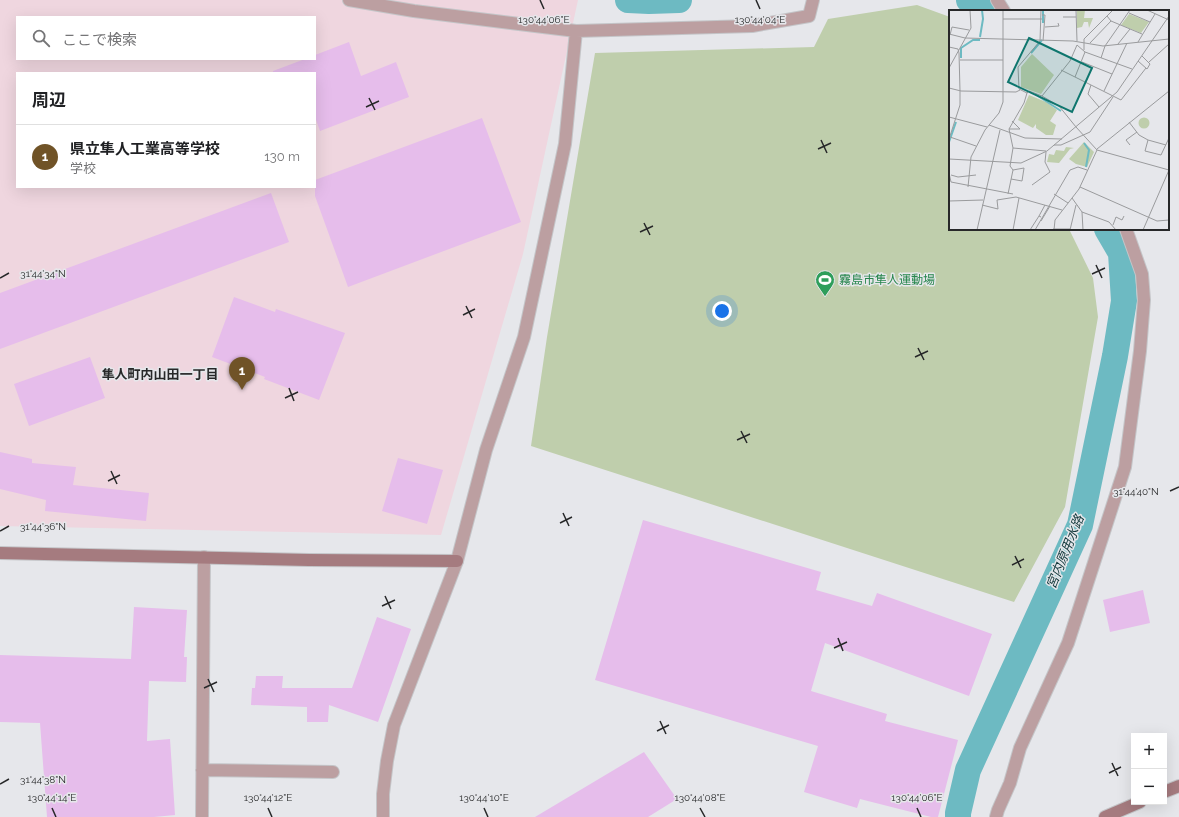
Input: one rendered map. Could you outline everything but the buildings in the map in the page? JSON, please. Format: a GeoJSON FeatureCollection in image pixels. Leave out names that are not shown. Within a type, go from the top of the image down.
{"type":"FeatureCollection","features":[{"type":"Feature","properties":{"kind":"street"},"geometry":{"type":"LineString","coordinates":[[349,0],[414,11],[576,31],[752,26],[809,16],[812,0]]}},
{"type":"Feature","properties":{"kind":"street"},"geometry":{"type":"LineString","coordinates":[[997,0],[1003,10]]}},
{"type":"Feature","properties":{"kind":"street"},"geometry":{"type":"LineString","coordinates":[[383,817],[383,794],[387,761],[394,725],[456,561],[486,450],[524,337],[565,144],[576,31]]}},
{"type":"Feature","properties":{"kind":"street"},"geometry":{"type":"LineString","coordinates":[[996,817],[1010,783],[1020,748],[1068,643],[1125,467],[1140,351],[1144,300],[1142,274],[1126,230]]}},
{"type":"Feature","properties":{"kind":"street"},"geometry":{"type":"LineString","coordinates":[[0,553],[309,560],[456,561]]}},
{"type":"Feature","properties":{"kind":"street"},"geometry":{"type":"LineString","coordinates":[[202,817],[204,557]]}},
{"type":"Feature","properties":{"kind":"street"},"geometry":{"type":"LineString","coordinates":[[202,770],[333,772]]}},
{"type":"Feature","properties":{"kind":"street"},"geometry":{"type":"LineString","coordinates":[[1167,791],[1179,786]]}},
{"type":"Feature","properties":{"kind":"street"},"geometry":{"type":"LineString","coordinates":[[1105,817],[1133,805]]}},
{"type":"Feature","properties":{"kind":"shaded area"},"geometry":{"type":"Polygon","coordinates":[[[0,0],[578,0],[523,254],[441,535],[0,526],[0,0]]]}},
{"type":"Feature","properties":{"kind":"green space","name":"霧島市隼人運動場"},"geometry":{"type":"Polygon","coordinates":[[[917,5],[949,17],[949,230],[1069,230],[1093,278],[1098,317],[1065,507],[1014,602],[531,446],[547,337],[595,53],[814,47],[828,19],[917,5]]]}},
{"type":"Feature","properties":{"kind":"waterway","name":"宮内原用水路"},"geometry":{"type":"LineString","coordinates":[[628,0],[679,0]]}},
{"type":"Feature","properties":{"kind":"waterway","name":"宮内原用水路"},"geometry":{"type":"LineString","coordinates":[[969,0],[983,10]]}},
{"type":"Feature","properties":{"kind":"waterway","name":"宮内原用水路"},"geometry":{"type":"LineString","coordinates":[[958,817],[968,770],[1080,525],[1115,356],[1124,301],[1121,253],[1108,230]]}},
{"type":"Feature","properties":{"kind":"place","name":"霧島市隼人運動場"},"geometry":{"type":"Point","coordinates":[825,297]}},
{"type":"Feature","properties":{"kind":"place","name":"県立隼人工業高等学校"},"geometry":{"type":"Point","coordinates":[242,390]}},
{"type":"Feature","properties":{"kind":"district","name":"隼人町内山田一丁目"},"geometry":{"type":"Point","coordinates":[160,374]}}]}
